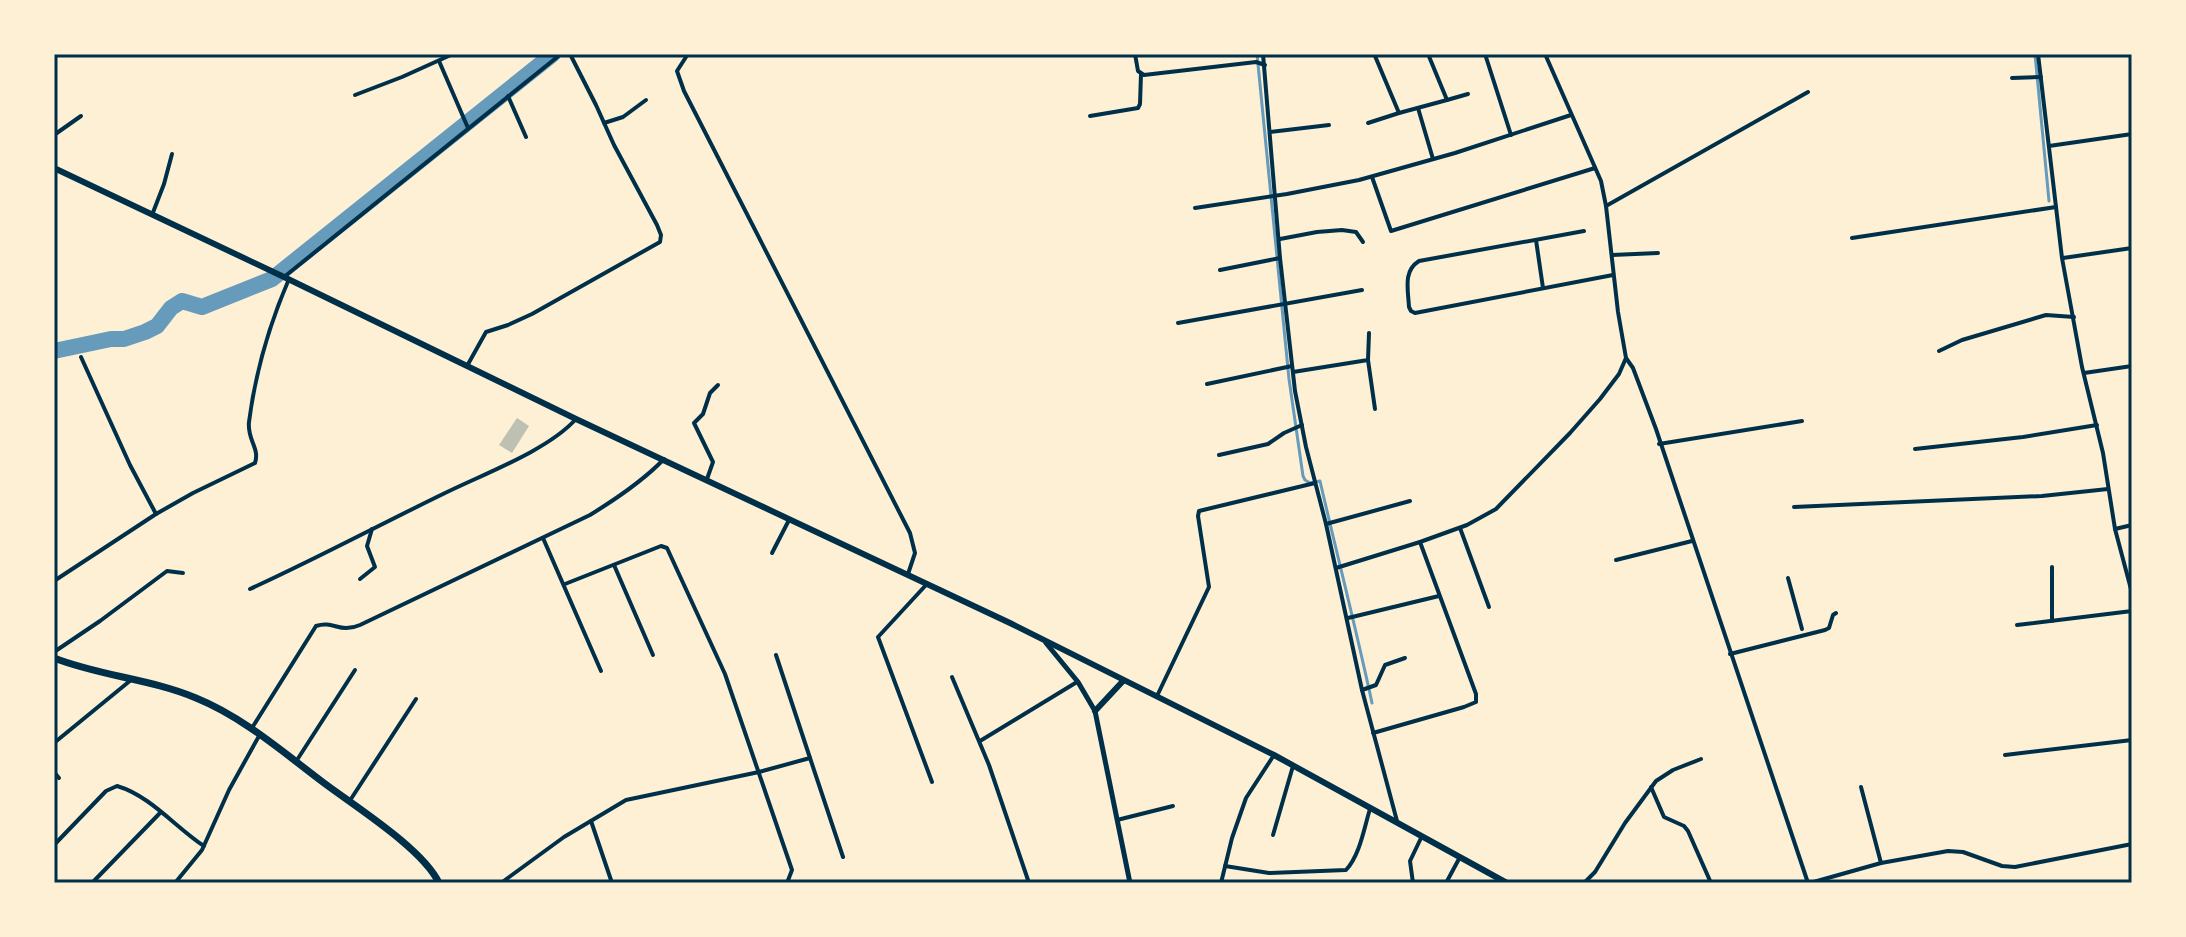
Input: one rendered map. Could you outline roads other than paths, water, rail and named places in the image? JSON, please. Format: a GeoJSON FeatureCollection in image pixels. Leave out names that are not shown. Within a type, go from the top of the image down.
{"type":"FeatureCollection","features":[{"type":"Feature","properties":{"kind":"highway"},"geometry":{"type":"LineString","coordinates":[[54,658],[199,699],[219,709],[296,762],[414,852],[430,867],[439,883]]}},
{"type":"Feature","properties":{"kind":"main road"},"geometry":{"type":"LineString","coordinates":[[54,168],[576,419],[708,476],[790,519],[909,572],[1274,755],[1506,883]]}},
{"type":"Feature","properties":{"kind":"main road"},"geometry":{"type":"LineString","coordinates":[[1095,711],[1123,681]]}},
{"type":"Feature","properties":{"kind":"street"},"geometry":{"type":"LineString","coordinates":[[355,95],[453,54]]}},
{"type":"Feature","properties":{"kind":"street"},"geometry":{"type":"LineString","coordinates":[[54,581],[156,514],[255,463],[257,451],[248,433],[254,394],[287,278],[561,54]]}},
{"type":"Feature","properties":{"kind":"street"},"geometry":{"type":"LineString","coordinates":[[467,366],[486,332],[532,314],[660,242],[661,235],[570,54]]}},
{"type":"Feature","properties":{"kind":"street"},"geometry":{"type":"LineString","coordinates":[[1090,116],[1138,108],[1141,74],[1135,54]]}},
{"type":"Feature","properties":{"kind":"street"},"geometry":{"type":"LineString","coordinates":[[1263,54],[1261,64],[1270,132],[1272,196],[1292,369],[1312,483],[1338,567],[1367,689],[1373,733],[1397,821]]}},
{"type":"Feature","properties":{"kind":"street"},"geometry":{"type":"LineString","coordinates":[[1428,54],[1447,100]]}},
{"type":"Feature","properties":{"kind":"street"},"geometry":{"type":"LineString","coordinates":[[1485,54],[1511,135]]}},
{"type":"Feature","properties":{"kind":"street"},"geometry":{"type":"LineString","coordinates":[[1545,54],[1601,181],[1626,358],[1633,368],[1809,883],[1881,863],[1955,851],[1994,865],[2015,867],[2132,844]]}},
{"type":"Feature","properties":{"kind":"street"},"geometry":{"type":"LineString","coordinates":[[2038,54],[2038,78],[2062,258],[2115,529],[2132,593]]}},
{"type":"Feature","properties":{"kind":"street"},"geometry":{"type":"LineString","coordinates":[[688,55],[677,71],[684,91],[910,533],[915,547],[909,572]]}},
{"type":"Feature","properties":{"kind":"street"},"geometry":{"type":"LineString","coordinates":[[1375,56],[1399,113]]}},
{"type":"Feature","properties":{"kind":"street"},"geometry":{"type":"LineString","coordinates":[[439,61],[468,128]]}},
{"type":"Feature","properties":{"kind":"street"},"geometry":{"type":"LineString","coordinates":[[1141,74],[1261,64]]}},
{"type":"Feature","properties":{"kind":"street"},"geometry":{"type":"LineString","coordinates":[[2012,78],[2038,78]]}},
{"type":"Feature","properties":{"kind":"street"},"geometry":{"type":"LineString","coordinates":[[1606,206],[1808,92]]}},
{"type":"Feature","properties":{"kind":"street"},"geometry":{"type":"LineString","coordinates":[[1368,123],[1468,94]]}},
{"type":"Feature","properties":{"kind":"street"},"geometry":{"type":"LineString","coordinates":[[508,96],[526,137]]}},
{"type":"Feature","properties":{"kind":"street"},"geometry":{"type":"LineString","coordinates":[[604,123],[623,117],[646,100]]}},
{"type":"Feature","properties":{"kind":"street"},"geometry":{"type":"LineString","coordinates":[[1418,108],[1433,159]]}},
{"type":"Feature","properties":{"kind":"street"},"geometry":{"type":"LineString","coordinates":[[1195,208],[1372,177],[1571,115]]}},
{"type":"Feature","properties":{"kind":"street"},"geometry":{"type":"LineString","coordinates":[[54,135],[81,116]]}},
{"type":"Feature","properties":{"kind":"street"},"geometry":{"type":"LineString","coordinates":[[1270,132],[1329,125]]}},
{"type":"Feature","properties":{"kind":"street"},"geometry":{"type":"LineString","coordinates":[[2049,146],[2132,134]]}},
{"type":"Feature","properties":{"kind":"street"},"geometry":{"type":"LineString","coordinates":[[152,215],[172,154]]}},
{"type":"Feature","properties":{"kind":"street"},"geometry":{"type":"LineString","coordinates":[[1372,177],[1391,231],[1595,168]]}},
{"type":"Feature","properties":{"kind":"street"},"geometry":{"type":"LineString","coordinates":[[1852,238],[2056,207]]}},
{"type":"Feature","properties":{"kind":"street"},"geometry":{"type":"LineString","coordinates":[[1279,239],[1342,230],[1356,232],[1363,242]]}},
{"type":"Feature","properties":{"kind":"street"},"geometry":{"type":"LineString","coordinates":[[1584,231],[1419,261],[1408,271],[1409,307],[1415,313],[1613,275]]}},
{"type":"Feature","properties":{"kind":"street"},"geometry":{"type":"LineString","coordinates":[[1536,240],[1543,288]]}},
{"type":"Feature","properties":{"kind":"street"},"geometry":{"type":"LineString","coordinates":[[2062,258],[2132,248]]}},
{"type":"Feature","properties":{"kind":"street"},"geometry":{"type":"LineString","coordinates":[[1612,255],[1658,253]]}},
{"type":"Feature","properties":{"kind":"street"},"geometry":{"type":"LineString","coordinates":[[1220,270],[1278,259]]}},
{"type":"Feature","properties":{"kind":"street"},"geometry":{"type":"LineString","coordinates":[[1178,323],[1362,290]]}},
{"type":"Feature","properties":{"kind":"street"},"geometry":{"type":"LineString","coordinates":[[1939,351],[1962,340],[2046,315],[2074,317]]}},
{"type":"Feature","properties":{"kind":"street"},"geometry":{"type":"LineString","coordinates":[[1369,333],[1368,360],[1375,409]]}},
{"type":"Feature","properties":{"kind":"street"},"geometry":{"type":"LineString","coordinates":[[81,357],[156,514]]}},
{"type":"Feature","properties":{"kind":"street"},"geometry":{"type":"LineString","coordinates":[[1338,567],[1460,528],[1496,509],[1534,472],[1610,387],[1626,358]]}},
{"type":"Feature","properties":{"kind":"street"},"geometry":{"type":"LineString","coordinates":[[1207,384],[1368,360]]}},
{"type":"Feature","properties":{"kind":"street"},"geometry":{"type":"LineString","coordinates":[[2084,373],[2132,366]]}},
{"type":"Feature","properties":{"kind":"street"},"geometry":{"type":"LineString","coordinates":[[708,476],[713,464],[694,423],[703,414],[710,393],[718,385]]}},
{"type":"Feature","properties":{"kind":"street"},"geometry":{"type":"LineString","coordinates":[[250,589],[527,453],[568,429],[576,419]]}},
{"type":"Feature","properties":{"kind":"street"},"geometry":{"type":"LineString","coordinates":[[1659,444],[1802,421]]}},
{"type":"Feature","properties":{"kind":"street"},"geometry":{"type":"LineString","coordinates":[[1219,455],[1268,444],[1302,425]]}},
{"type":"Feature","properties":{"kind":"street"},"geometry":{"type":"LineString","coordinates":[[1915,449],[2097,425]]}},
{"type":"Feature","properties":{"kind":"street"},"geometry":{"type":"LineString","coordinates":[[251,730],[316,626],[324,623],[345,630],[352,629],[543,538],[607,505],[664,459]]}},
{"type":"Feature","properties":{"kind":"street"},"geometry":{"type":"LineString","coordinates":[[1156,698],[1209,587],[1199,511],[1312,483]]}},
{"type":"Feature","properties":{"kind":"street"},"geometry":{"type":"LineString","coordinates":[[1794,507],[2042,496],[2108,489]]}},
{"type":"Feature","properties":{"kind":"street"},"geometry":{"type":"LineString","coordinates":[[1326,524],[1410,501]]}},
{"type":"Feature","properties":{"kind":"street"},"geometry":{"type":"LineString","coordinates":[[772,553],[790,519]]}},
{"type":"Feature","properties":{"kind":"street"},"geometry":{"type":"LineString","coordinates":[[2115,529],[2132,525]]}},
{"type":"Feature","properties":{"kind":"street"},"geometry":{"type":"LineString","coordinates":[[360,579],[375,567],[367,546],[372,528]]}},
{"type":"Feature","properties":{"kind":"street"},"geometry":{"type":"LineString","coordinates":[[1460,528],[1489,607]]}},
{"type":"Feature","properties":{"kind":"street"},"geometry":{"type":"LineString","coordinates":[[543,538],[601,671]]}},
{"type":"Feature","properties":{"kind":"street"},"geometry":{"type":"LineString","coordinates":[[1616,560],[1690,541]]}},
{"type":"Feature","properties":{"kind":"street"},"geometry":{"type":"LineString","coordinates":[[1373,733],[1476,702],[1476,694],[1420,542]]}},
{"type":"Feature","properties":{"kind":"street"},"geometry":{"type":"LineString","coordinates":[[565,584],[661,546],[667,548],[725,674],[792,870],[787,883]]}},
{"type":"Feature","properties":{"kind":"street"},"geometry":{"type":"LineString","coordinates":[[614,565],[653,655]]}},
{"type":"Feature","properties":{"kind":"street"},"geometry":{"type":"LineString","coordinates":[[2052,567],[2052,621]]}},
{"type":"Feature","properties":{"kind":"street"},"geometry":{"type":"LineString","coordinates":[[54,652],[167,571],[183,573]]}},
{"type":"Feature","properties":{"kind":"street"},"geometry":{"type":"LineString","coordinates":[[1788,578],[1802,629]]}},
{"type":"Feature","properties":{"kind":"street"},"geometry":{"type":"LineString","coordinates":[[928,584],[878,637],[932,782]]}},
{"type":"Feature","properties":{"kind":"street"},"geometry":{"type":"LineString","coordinates":[[1349,618],[1439,596]]}},
{"type":"Feature","properties":{"kind":"street"},"geometry":{"type":"LineString","coordinates":[[2017,625],[2132,611]]}},
{"type":"Feature","properties":{"kind":"street"},"geometry":{"type":"LineString","coordinates":[[1730,654],[1825,630],[1836,613]]}},
{"type":"Feature","properties":{"kind":"street"},"geometry":{"type":"LineString","coordinates":[[1043,639],[1078,682],[1095,711],[1130,883]]}},
{"type":"Feature","properties":{"kind":"street"},"geometry":{"type":"LineString","coordinates":[[776,655],[843,857]]}},
{"type":"Feature","properties":{"kind":"street"},"geometry":{"type":"LineString","coordinates":[[1367,689],[1379,681],[1384,666],[1405,658]]}},
{"type":"Feature","properties":{"kind":"street"},"geometry":{"type":"LineString","coordinates":[[296,762],[355,670]]}},
{"type":"Feature","properties":{"kind":"street"},"geometry":{"type":"LineString","coordinates":[[952,677],[980,741],[1029,883]]}},
{"type":"Feature","properties":{"kind":"street"},"geometry":{"type":"LineString","coordinates":[[54,743],[131,680]]}},
{"type":"Feature","properties":{"kind":"street"},"geometry":{"type":"LineString","coordinates":[[980,741],[1078,682]]}},
{"type":"Feature","properties":{"kind":"street"},"geometry":{"type":"LineString","coordinates":[[349,802],[416,699]]}},
{"type":"Feature","properties":{"kind":"street"},"geometry":{"type":"LineString","coordinates":[[175,883],[204,846],[229,790],[259,736]]}},
{"type":"Feature","properties":{"kind":"street"},"geometry":{"type":"LineString","coordinates":[[2005,755],[2132,740]]}},
{"type":"Feature","properties":{"kind":"street"},"geometry":{"type":"LineString","coordinates":[[1221,883],[1246,798],[1274,755]]}},
{"type":"Feature","properties":{"kind":"street"},"geometry":{"type":"LineString","coordinates":[[501,883],[590,820],[626,800],[810,758]]}},
{"type":"Feature","properties":{"kind":"street"},"geometry":{"type":"LineString","coordinates":[[1584,883],[1595,872],[1651,787],[1664,775],[1701,759]]}},
{"type":"Feature","properties":{"kind":"street"},"geometry":{"type":"LineString","coordinates":[[1273,835],[1293,766]]}},
{"type":"Feature","properties":{"kind":"street"},"geometry":{"type":"LineString","coordinates":[[54,772],[59,778]]}},
{"type":"Feature","properties":{"kind":"street"},"geometry":{"type":"LineString","coordinates":[[54,845],[113,787],[120,786],[161,812],[204,846]]}},
{"type":"Feature","properties":{"kind":"street"},"geometry":{"type":"LineString","coordinates":[[1651,787],[1664,817],[1688,831],[1711,883]]}},
{"type":"Feature","properties":{"kind":"street"},"geometry":{"type":"LineString","coordinates":[[1861,787],[1881,863]]}},
{"type":"Feature","properties":{"kind":"street"},"geometry":{"type":"LineString","coordinates":[[1117,820],[1173,806]]}},
{"type":"Feature","properties":{"kind":"street"},"geometry":{"type":"LineString","coordinates":[[1225,866],[1269,873],[1346,870],[1351,867],[1370,807]]}},
{"type":"Feature","properties":{"kind":"street"},"geometry":{"type":"LineString","coordinates":[[92,883],[161,812]]}},
{"type":"Feature","properties":{"kind":"street"},"geometry":{"type":"LineString","coordinates":[[590,820],[612,883]]}},
{"type":"Feature","properties":{"kind":"street"},"geometry":{"type":"LineString","coordinates":[[1413,883],[1410,861],[1422,836]]}},
{"type":"Feature","properties":{"kind":"street"},"geometry":{"type":"LineString","coordinates":[[1446,883],[1460,857]]}},
{"type":"Feature","properties":{"kind":"waterway"},"geometry":{"type":"LineString","coordinates":[[54,351],[124,339],[157,326],[171,308],[182,301],[202,307],[272,279],[553,54]]}},
{"type":"Feature","properties":{"kind":"waterway"},"geometry":{"type":"LineString","coordinates":[[1257,54],[1289,379],[1303,476],[1310,483],[1320,481],[1372,703]]}},
{"type":"Feature","properties":{"kind":"waterway"},"geometry":{"type":"LineString","coordinates":[[2035,54],[2049,201]]}}]}
